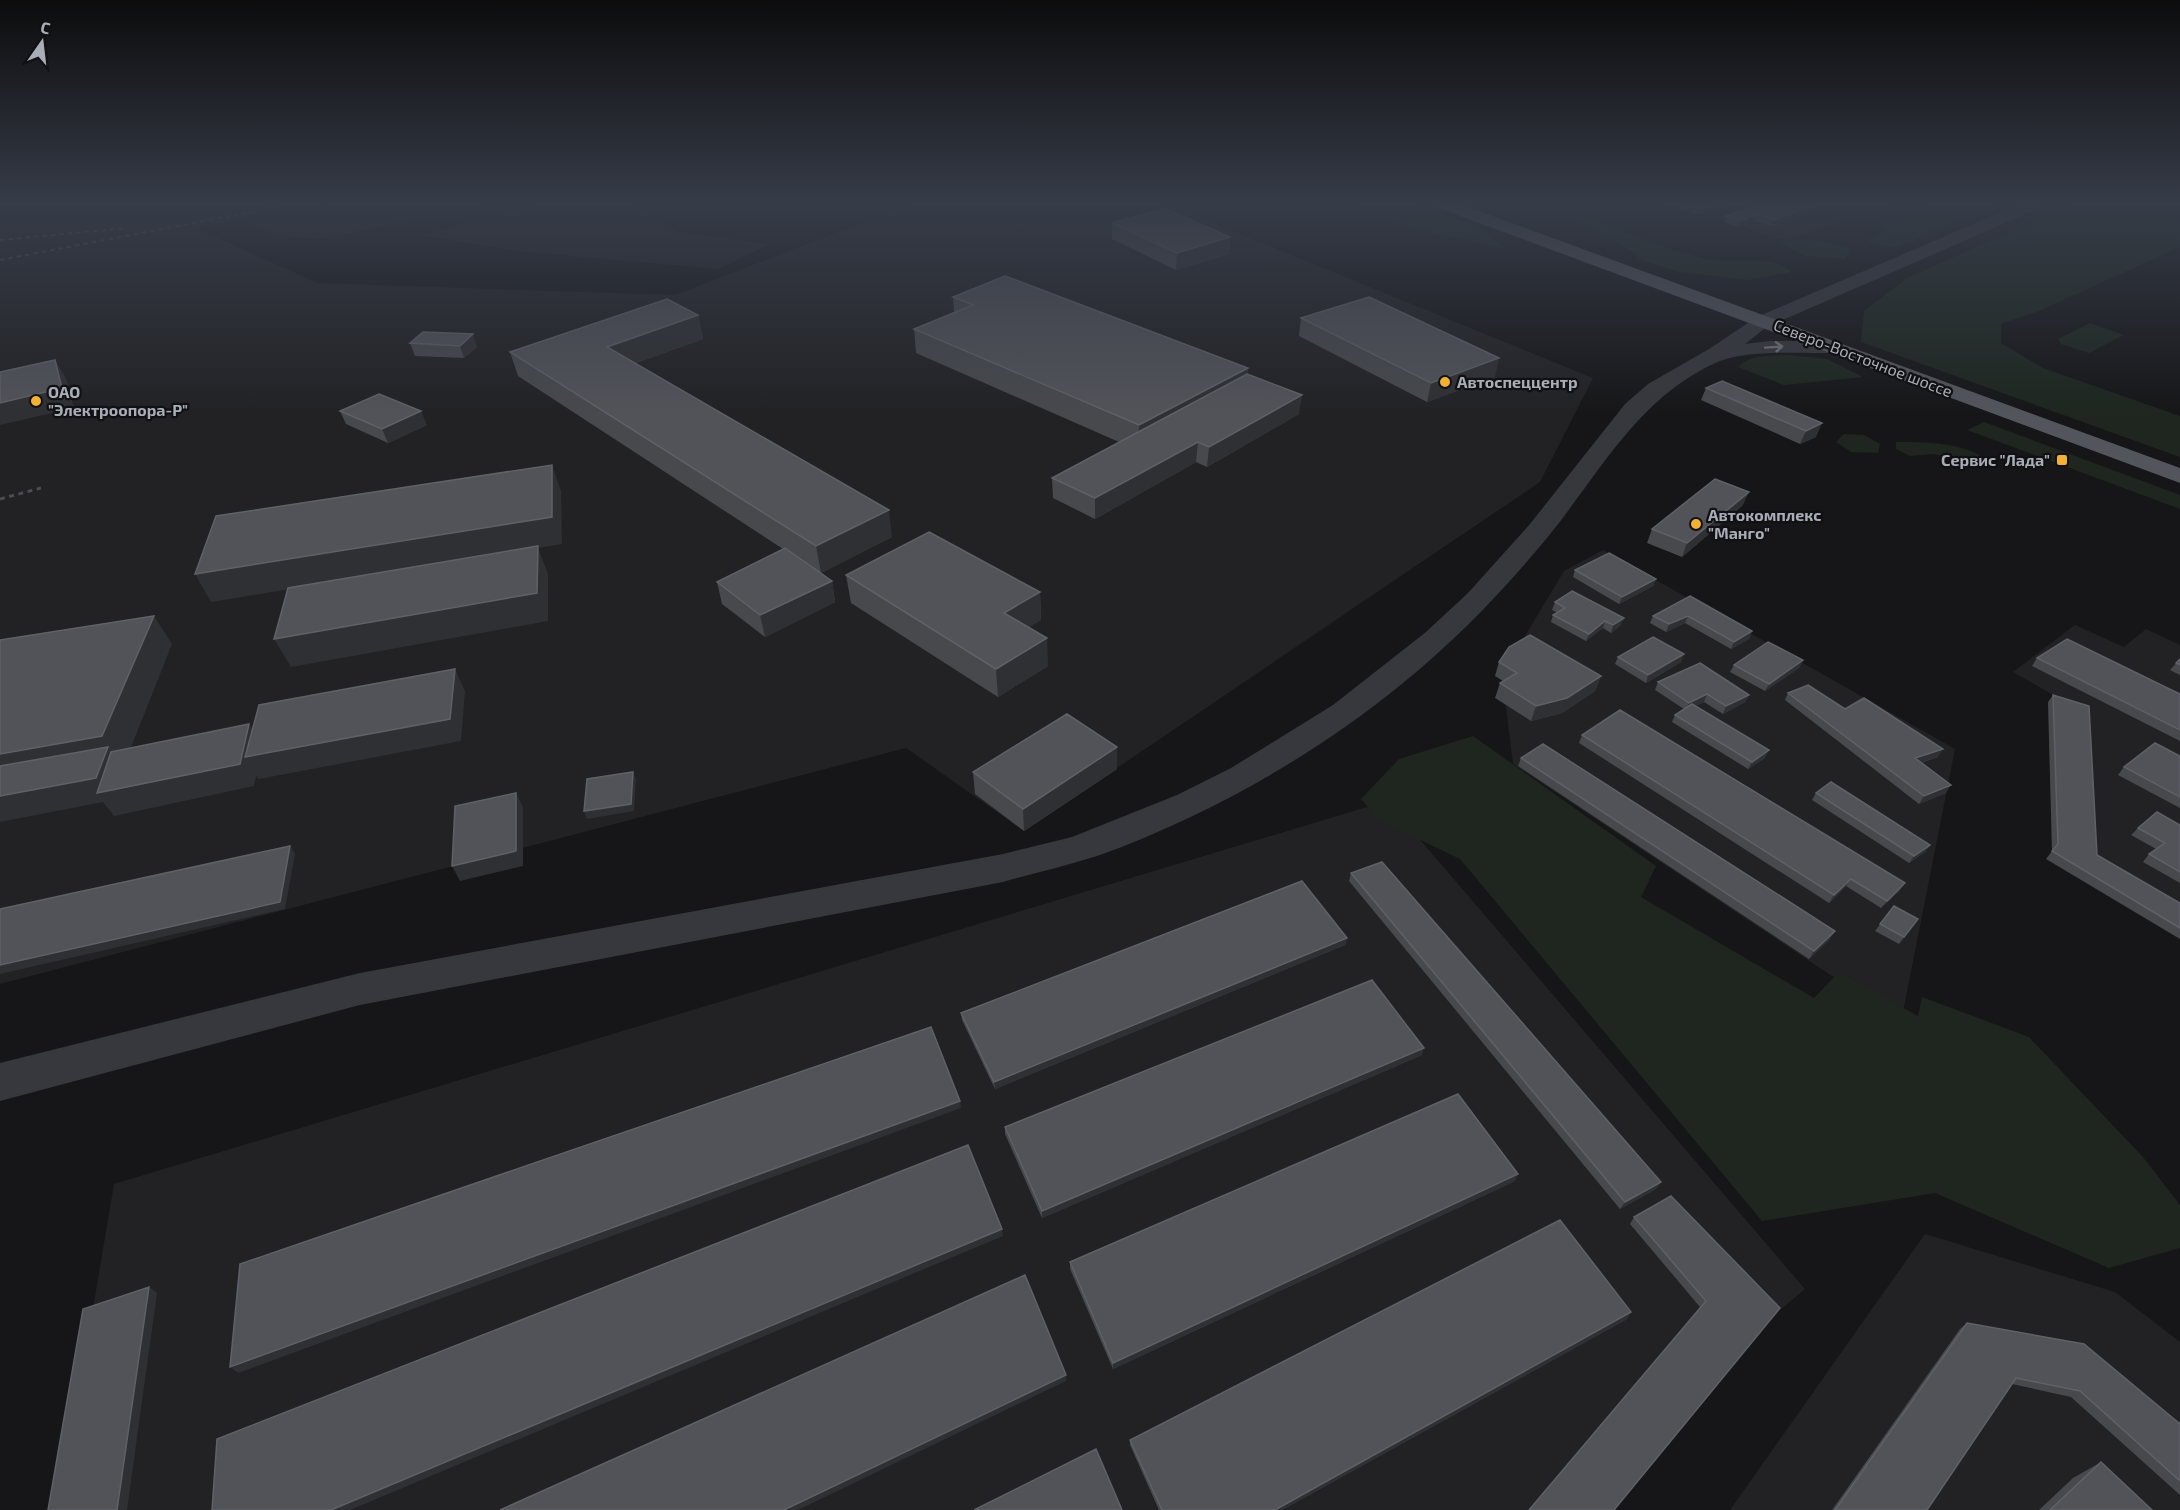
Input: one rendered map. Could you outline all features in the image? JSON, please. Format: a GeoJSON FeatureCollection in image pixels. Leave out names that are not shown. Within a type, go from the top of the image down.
{"type":"FeatureCollection","features":[{"type":"Feature","properties":{"kind":"main road","name":"Северо-Восточное шоссе"},"geometry":{"type":"LineString","coordinates":[[1637,274],[2180,476]]}},
{"type":"Feature","properties":{"kind":"street"},"geometry":{"type":"LineString","coordinates":[[0,1082],[124,1048],[360,989],[1003,868],[1081,847],[1148,822],[1267,763],[1356,705],[1422,652],[1478,599],[1518,556],[1633,409],[1681,373],[1716,354],[1764,321],[1871,274]]}},
{"type":"Feature","properties":{"kind":"street"},"geometry":{"type":"LineString","coordinates":[[1716,354],[1770,347],[1832,347]]}},
{"type":"Feature","properties":{"kind":"shaded area"},"geometry":{"type":"Polygon","coordinates":[[[0,274],[298,274],[317,283],[675,295],[728,274],[1339,274],[1593,378],[1540,482],[1024,831],[906,748],[0,984],[0,274]]]}},
{"type":"Feature","properties":{"kind":"shaded area"},"geometry":{"type":"Polygon","coordinates":[[[1700,274],[1778,274],[1747,280],[1700,274]]]}},
{"type":"Feature","properties":{"kind":"shaded area"},"geometry":{"type":"Polygon","coordinates":[[[1915,274],[2119,274],[2039,311],[2001,324],[2001,343],[2043,368],[2180,416],[2180,457],[1861,342],[1864,311],[1915,274]]]}},
{"type":"Feature","properties":{"kind":"shaded area"},"geometry":{"type":"Polygon","coordinates":[[[2090,323],[2124,335],[2089,353],[2061,344],[2058,339],[2090,323]]]}},
{"type":"Feature","properties":{"kind":"shaded area"},"geometry":{"type":"Polygon","coordinates":[[[1789,355],[1827,359],[1863,377],[1784,385],[1738,367],[1755,358],[1789,355]]]}},
{"type":"Feature","properties":{"kind":"shaded area"},"geometry":{"type":"Polygon","coordinates":[[[1984,422],[2180,495],[2180,509],[1967,430],[1984,422]]]}},
{"type":"Feature","properties":{"kind":"shaded area"},"geometry":{"type":"Polygon","coordinates":[[[1844,434],[1864,435],[1880,444],[1878,453],[1851,452],[1836,442],[1844,434]]]}},
{"type":"Feature","properties":{"kind":"shaded area"},"geometry":{"type":"Polygon","coordinates":[[[1896,442],[1949,445],[1980,455],[1978,464],[1934,454],[1910,456],[1896,449],[1896,442]]]}},
{"type":"Feature","properties":{"kind":"shaded area"},"geometry":{"type":"Polygon","coordinates":[[[1603,550],[1955,749],[1901,1022],[1513,764],[1502,674],[1564,571],[1603,550]]]}},
{"type":"Feature","properties":{"kind":"shaded area"},"geometry":{"type":"Polygon","coordinates":[[[2075,625],[2124,647],[2146,629],[2180,645],[2180,939],[2052,851],[2048,702],[2055,696],[2013,672],[2075,625]]]}},
{"type":"Feature","properties":{"kind":"shaded area"},"geometry":{"type":"Polygon","coordinates":[[[1473,736],[1656,866],[1641,897],[1814,998],[1839,972],[1918,1016],[1922,997],[2029,1037],[2143,1157],[2180,1205],[2180,1248],[2109,1268],[1935,1193],[1762,1221],[1460,859],[1379,820],[1361,799],[1399,759],[1473,736]]]}},
{"type":"Feature","properties":{"kind":"shaded area"},"geometry":{"type":"Polygon","coordinates":[[[1387,801],[1805,1289],[1774,1315],[1613,1510],[59,1510],[114,1184],[1387,801]]]}},
{"type":"Feature","properties":{"kind":"shaded area"},"geometry":{"type":"Polygon","coordinates":[[[1925,1234],[2115,1292],[2180,1342],[2180,1510],[1730,1510],[1925,1234]]]}},
{"type":"Feature","properties":{"kind":"building"},"geometry":{"type":"Polygon","coordinates":[[[1005,276],[1248,368],[1139,425],[914,329],[973,305],[953,297],[1005,276]]]}},
{"type":"Feature","properties":{"kind":"building"},"geometry":{"type":"Polygon","coordinates":[[[1369,297],[1499,358],[1431,383],[1301,318],[1369,297]]]}},
{"type":"Feature","properties":{"kind":"building"},"geometry":{"type":"Polygon","coordinates":[[[667,299],[698,315],[607,347],[889,510],[816,546],[510,352],[667,299]]]}},
{"type":"Feature","properties":{"kind":"building"},"geometry":{"type":"Polygon","coordinates":[[[423,332],[473,334],[460,346],[410,343],[423,332]]]}},
{"type":"Feature","properties":{"kind":"building"},"geometry":{"type":"Polygon","coordinates":[[[55,360],[62,388],[0,403],[0,372],[55,360]]]}},
{"type":"Feature","properties":{"kind":"building"},"geometry":{"type":"Polygon","coordinates":[[[1247,374],[1302,395],[1209,447],[1198,442],[1095,498],[1052,478],[1247,374]]]}},
{"type":"Feature","properties":{"kind":"building"},"geometry":{"type":"Polygon","coordinates":[[[1722,381],[1822,423],[1806,431],[1706,388],[1722,381]]]}},
{"type":"Feature","properties":{"kind":"building"},"geometry":{"type":"Polygon","coordinates":[[[379,394],[421,411],[382,429],[340,411],[379,394]]]}},
{"type":"Feature","properties":{"kind":"building"},"geometry":{"type":"Polygon","coordinates":[[[552,465],[552,517],[195,574],[216,516],[552,465]]]}},
{"type":"Feature","properties":{"kind":"building","name":"Автокомплекс \"Манго\""},"geometry":{"type":"Polygon","coordinates":[[[1715,479],[1749,492],[1687,543],[1652,529],[1715,479]]]}},
{"type":"Feature","properties":{"kind":"building"},"geometry":{"type":"Polygon","coordinates":[[[929,532],[1040,592],[1004,613],[1047,638],[996,669],[846,575],[929,532]]]}},
{"type":"Feature","properties":{"kind":"building"},"geometry":{"type":"Polygon","coordinates":[[[538,546],[537,593],[274,639],[288,588],[538,546]]]}},
{"type":"Feature","properties":{"kind":"building"},"geometry":{"type":"Polygon","coordinates":[[[785,548],[832,581],[760,615],[717,582],[785,548]]]}},
{"type":"Feature","properties":{"kind":"building"},"geometry":{"type":"Polygon","coordinates":[[[1609,553],[1656,579],[1622,597],[1575,570],[1609,553]]]}},
{"type":"Feature","properties":{"kind":"building"},"geometry":{"type":"Polygon","coordinates":[[[1572,591],[1624,618],[1613,625],[1605,621],[1589,634],[1553,615],[1565,608],[1555,602],[1572,591]]]}},
{"type":"Feature","properties":{"kind":"building"},"geometry":{"type":"Polygon","coordinates":[[[1690,596],[1752,631],[1734,642],[1688,616],[1669,624],[1653,616],[1690,596]]]}},
{"type":"Feature","properties":{"kind":"building"},"geometry":{"type":"Polygon","coordinates":[[[154,616],[102,736],[0,754],[0,640],[154,616]]]}},
{"type":"Feature","properties":{"kind":"building"},"geometry":{"type":"Polygon","coordinates":[[[1530,635],[1601,676],[1567,698],[1536,706],[1500,683],[1517,673],[1499,662],[1509,647],[1530,635]]]}},
{"type":"Feature","properties":{"kind":"building"},"geometry":{"type":"Polygon","coordinates":[[[1653,637],[1684,654],[1648,675],[1618,657],[1653,637]]]}},
{"type":"Feature","properties":{"kind":"building"},"geometry":{"type":"Polygon","coordinates":[[[2067,639],[2180,694],[2180,730],[2037,658],[2067,639]]]}},
{"type":"Feature","properties":{"kind":"building"},"geometry":{"type":"Polygon","coordinates":[[[1768,642],[1803,660],[1769,684],[1734,665],[1768,642]]]}},
{"type":"Feature","properties":{"kind":"building"},"geometry":{"type":"Polygon","coordinates":[[[1700,663],[1749,695],[1726,706],[1707,694],[1689,703],[1658,682],[1700,663]]]}},
{"type":"Feature","properties":{"kind":"building"},"geometry":{"type":"Polygon","coordinates":[[[455,669],[450,719],[245,757],[259,705],[455,669]]]}},
{"type":"Feature","properties":{"kind":"building"},"geometry":{"type":"Polygon","coordinates":[[[1808,685],[1845,709],[1864,698],[1943,749],[1915,758],[1951,785],[1924,796],[1788,693],[1808,685]]]}},
{"type":"Feature","properties":{"kind":"building"},"geometry":{"type":"Polygon","coordinates":[[[2053,695],[2089,706],[2097,855],[2180,903],[2180,928],[2052,851],[2058,844],[2053,695]]]}},
{"type":"Feature","properties":{"kind":"building"},"geometry":{"type":"Polygon","coordinates":[[[1692,704],[1769,750],[1752,762],[1675,715],[1692,704]]]}},
{"type":"Feature","properties":{"kind":"building"},"geometry":{"type":"Polygon","coordinates":[[[1620,710],[1905,883],[1887,901],[1851,879],[1834,895],[1582,735],[1620,710]]]}},
{"type":"Feature","properties":{"kind":"building"},"geometry":{"type":"Polygon","coordinates":[[[1067,714],[1117,747],[1023,809],[973,772],[1067,714]]]}},
{"type":"Feature","properties":{"kind":"building"},"geometry":{"type":"Polygon","coordinates":[[[249,724],[240,764],[97,793],[111,752],[249,724]]]}},
{"type":"Feature","properties":{"kind":"building"},"geometry":{"type":"Polygon","coordinates":[[[2155,743],[2180,756],[2180,797],[2124,767],[2155,743]]]}},
{"type":"Feature","properties":{"kind":"building"},"geometry":{"type":"Polygon","coordinates":[[[1543,744],[1835,931],[1814,951],[1521,758],[1543,744]]]}},
{"type":"Feature","properties":{"kind":"building"},"geometry":{"type":"Polygon","coordinates":[[[108,747],[96,778],[0,796],[0,766],[108,747]]]}},
{"type":"Feature","properties":{"kind":"building"},"geometry":{"type":"Polygon","coordinates":[[[633,772],[631,804],[584,811],[587,779],[633,772]]]}},
{"type":"Feature","properties":{"kind":"building"},"geometry":{"type":"Polygon","coordinates":[[[1831,782],[1930,845],[1914,856],[1816,793],[1831,782]]]}},
{"type":"Feature","properties":{"kind":"building"},"geometry":{"type":"Polygon","coordinates":[[[516,793],[516,851],[452,866],[455,806],[516,793]]]}},
{"type":"Feature","properties":{"kind":"building"},"geometry":{"type":"Polygon","coordinates":[[[2157,812],[2180,825],[2180,872],[2149,854],[2165,843],[2138,828],[2157,812]]]}},
{"type":"Feature","properties":{"kind":"building"},"geometry":{"type":"Polygon","coordinates":[[[290,846],[280,902],[0,965],[0,909],[290,846]]]}},
{"type":"Feature","properties":{"kind":"building"},"geometry":{"type":"Polygon","coordinates":[[[1382,862],[1661,1182],[1625,1202],[1351,873],[1382,862]]]}},
{"type":"Feature","properties":{"kind":"building"},"geometry":{"type":"Polygon","coordinates":[[[1302,881],[1347,938],[994,1082],[961,1013],[1302,881]]]}},
{"type":"Feature","properties":{"kind":"building"},"geometry":{"type":"Polygon","coordinates":[[[1894,906],[1918,919],[1904,937],[1880,924],[1894,906]]]}},
{"type":"Feature","properties":{"kind":"building"},"geometry":{"type":"Polygon","coordinates":[[[1372,980],[1424,1048],[1042,1211],[1005,1127],[1372,980]]]}},
{"type":"Feature","properties":{"kind":"building"},"geometry":{"type":"Polygon","coordinates":[[[931,1027],[960,1101],[230,1367],[240,1264],[931,1027]]]}},
{"type":"Feature","properties":{"kind":"building"},"geometry":{"type":"Polygon","coordinates":[[[1458,1094],[1518,1174],[1113,1363],[1070,1262],[1458,1094]]]}},
{"type":"Feature","properties":{"kind":"building"},"geometry":{"type":"Polygon","coordinates":[[[968,1145],[1002,1229],[331,1510],[212,1510],[217,1439],[968,1145]]]}},
{"type":"Feature","properties":{"kind":"building"},"geometry":{"type":"Polygon","coordinates":[[[1671,1196],[1780,1308],[1614,1510],[1529,1510],[1706,1301],[1634,1217],[1671,1196]]]}},
{"type":"Feature","properties":{"kind":"building"},"geometry":{"type":"Polygon","coordinates":[[[1560,1220],[1631,1312],[1275,1510],[1162,1510],[1130,1440],[1560,1220]]]}},
{"type":"Feature","properties":{"kind":"building"},"geometry":{"type":"Polygon","coordinates":[[[1025,1275],[1066,1375],[784,1510],[500,1510],[1025,1275]]]}},
{"type":"Feature","properties":{"kind":"building"},"geometry":{"type":"Polygon","coordinates":[[[149,1287],[117,1510],[48,1510],[83,1309],[149,1287]]]}},
{"type":"Feature","properties":{"kind":"building"},"geometry":{"type":"Polygon","coordinates":[[[1967,1323],[2084,1344],[2180,1424],[2180,1481],[2080,1391],[2016,1378],[1927,1510],[1835,1510],[1967,1323]]]}},
{"type":"Feature","properties":{"kind":"building"},"geometry":{"type":"Polygon","coordinates":[[[1096,1449],[1122,1510],[974,1510],[1096,1449]]]}},
{"type":"Feature","properties":{"kind":"building"},"geometry":{"type":"Polygon","coordinates":[[[2101,1462],[2152,1510],[2050,1510],[2101,1462]]]}},
{"type":"Feature","properties":{"kind":"railway"},"geometry":{"type":"LineString","coordinates":[[0,499],[41,488]]}},
{"type":"Feature","properties":{"kind":"place","name":"Автоспеццентр"},"geometry":{"type":"Point","coordinates":[1445,382]}},
{"type":"Feature","properties":{"kind":"place","name":"ОАО \"Электроопора-Р\""},"geometry":{"type":"Point","coordinates":[36,401]}},
{"type":"Feature","properties":{"kind":"place","name":"Сервис \"Лада\""},"geometry":{"type":"Point","coordinates":[2062,460]}},
{"type":"Feature","properties":{"kind":"place","name":"Автокомплекс \"Манго\""},"geometry":{"type":"Point","coordinates":[1696,524]}}]}
